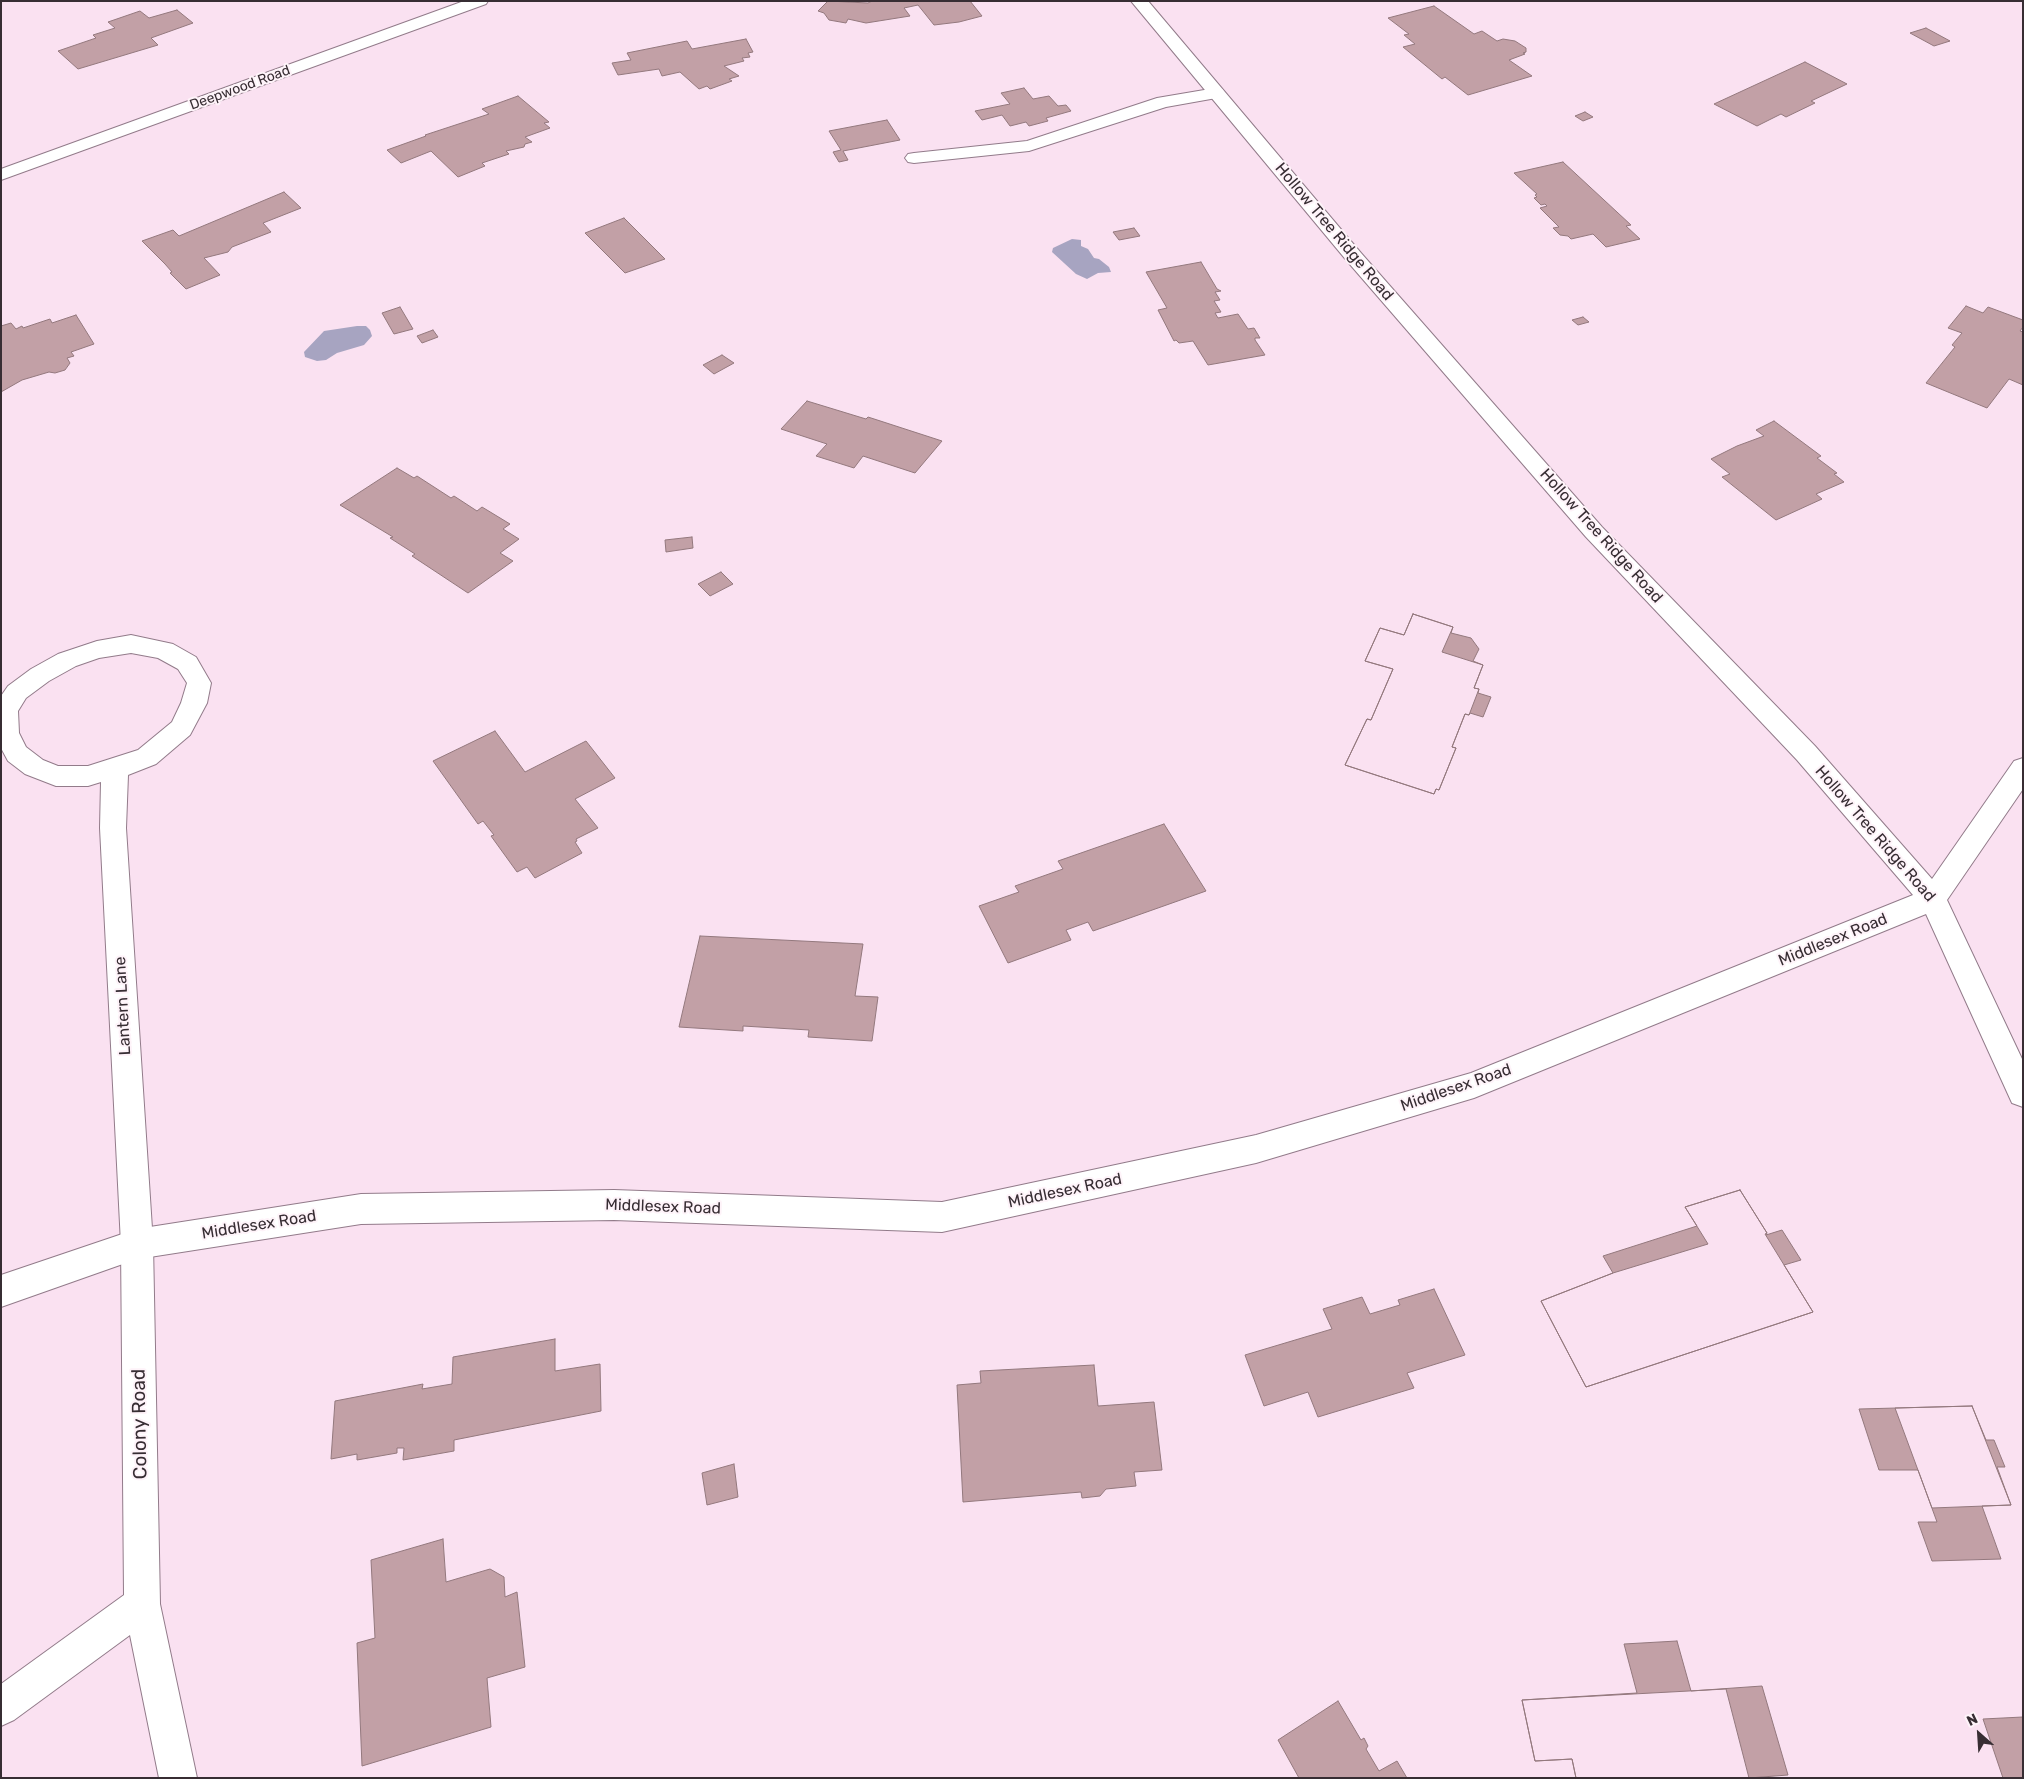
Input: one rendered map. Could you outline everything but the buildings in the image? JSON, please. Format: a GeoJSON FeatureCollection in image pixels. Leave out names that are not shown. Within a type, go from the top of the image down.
{"type":"FeatureCollection","features":[{"type":"Feature","properties":{"kind":"street","name":"Deepwood Road"},"geometry":{"type":"LineString","coordinates":[[1,175],[480,1]]}},
{"type":"Feature","properties":{"kind":"street","name":"Hollow Tree Ridge Road"},"geometry":{"type":"LineString","coordinates":[[1139,1],[1354,257],[1594,532],[1806,754],[1933,899],[2023,1094]]}},
{"type":"Feature","properties":{"kind":"street"},"geometry":{"type":"LineString","coordinates":[[914,158],[1029,146],[1163,102],[1216,93]]}},
{"type":"Feature","properties":{"kind":"street"},"geometry":{"type":"LineString","coordinates":[[131,644],[164,650],[187,663],[199,682],[194,703],[181,728],[165,742],[147,757],[115,769],[88,776],[56,776],[34,767],[17,754],[6,733],[5,710],[17,692],[40,675],[67,660],[97,650],[131,644]]}},
{"type":"Feature","properties":{"kind":"street"},"geometry":{"type":"LineString","coordinates":[[1933,899],[2023,768]]}},
{"type":"Feature","properties":{"kind":"street","name":"Lantern Lane"},"geometry":{"type":"LineString","coordinates":[[115,769],[113,828],[137,1244]]}},
{"type":"Feature","properties":{"kind":"street","name":"Middlesex Road"},"geometry":{"type":"LineString","coordinates":[[1,1291],[137,1244],[361,1210],[614,1205],[942,1217],[1256,1149],[1474,1085],[1933,899]]}},
{"type":"Feature","properties":{"kind":"street","name":"Colony Road"},"geometry":{"type":"LineString","coordinates":[[137,1244],[142,1604],[178,1778]]}},
{"type":"Feature","properties":{"kind":"street"},"geometry":{"type":"LineString","coordinates":[[1,1707],[142,1604]]}},
{"type":"Feature","properties":{"kind":"shaded area"},"geometry":{"type":"Polygon","coordinates":[[[1072,239],[1081,240],[1081,246],[1088,249],[1094,258],[1099,259],[1109,267],[1111,272],[1098,273],[1087,279],[1076,274],[1052,252],[1053,248],[1072,239]]]}},
{"type":"Feature","properties":{"kind":"shaded area"},"geometry":{"type":"Polygon","coordinates":[[[366,326],[370,330],[372,336],[364,345],[337,353],[326,360],[317,361],[305,357],[304,352],[324,331],[366,326]]]}}]}
